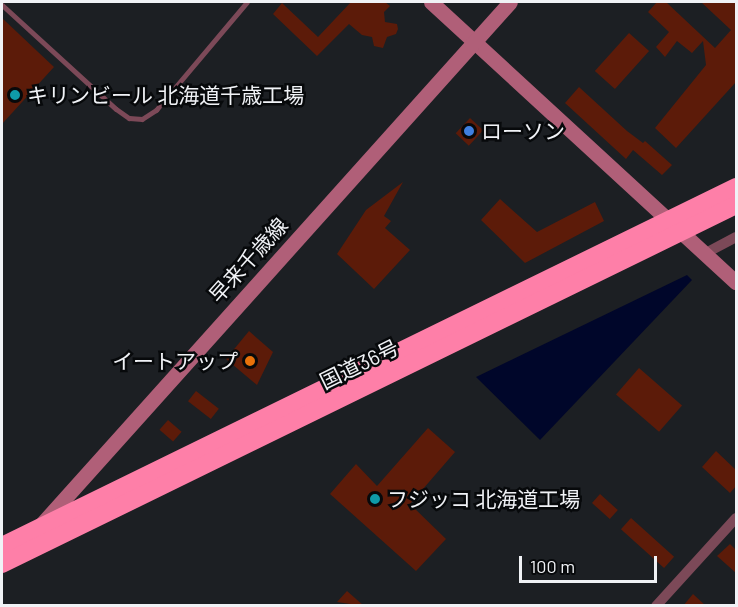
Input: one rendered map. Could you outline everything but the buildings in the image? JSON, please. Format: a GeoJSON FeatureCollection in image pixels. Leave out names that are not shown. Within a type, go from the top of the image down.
{"type":"FeatureCollection","features":[{"type":"Feature","properties":{"kind":"highway","name":"国道36号"},"geometry":{"type":"LineString","coordinates":[[2,564],[676,225],[736,187]]}},
{"type":"Feature","properties":{"kind":"highway","name":"国道36号"},"geometry":{"type":"LineString","coordinates":[[2,546],[676,225],[736,204]]}},
{"type":"Feature","properties":{"kind":"main road"},"geometry":{"type":"LineString","coordinates":[[431,2],[736,282]]}},
{"type":"Feature","properties":{"kind":"main road","name":"早来千歳線"},"geometry":{"type":"LineString","coordinates":[[26,552],[38,528],[510,2]]}},
{"type":"Feature","properties":{"kind":"street"},"geometry":{"type":"LineString","coordinates":[[706,253],[736,237]]}},
{"type":"Feature","properties":{"kind":"street"},"geometry":{"type":"LineString","coordinates":[[656,606],[736,518]]}},
{"type":"Feature","properties":{"kind":"lane"},"geometry":{"type":"LineString","coordinates":[[2,5],[116,109],[129,118],[142,119],[156,110],[247,2]]}},
{"type":"Feature","properties":{"kind":"water"},"geometry":{"type":"Polygon","coordinates":[[[687,275],[692,280],[540,440],[476,377],[687,275]]]}},
{"type":"Feature","properties":{"kind":"place","name":"キリンビール 北海道千歳工場"},"geometry":{"type":"Point","coordinates":[15,95]}},
{"type":"Feature","properties":{"kind":"place","name":"ローソン"},"geometry":{"type":"Point","coordinates":[469,131]}},
{"type":"Feature","properties":{"kind":"place","name":"イートアップ"},"geometry":{"type":"Point","coordinates":[250,361]}},
{"type":"Feature","properties":{"kind":"place","name":"フジッコ 北海道工場"},"geometry":{"type":"Point","coordinates":[375,499]}}]}
